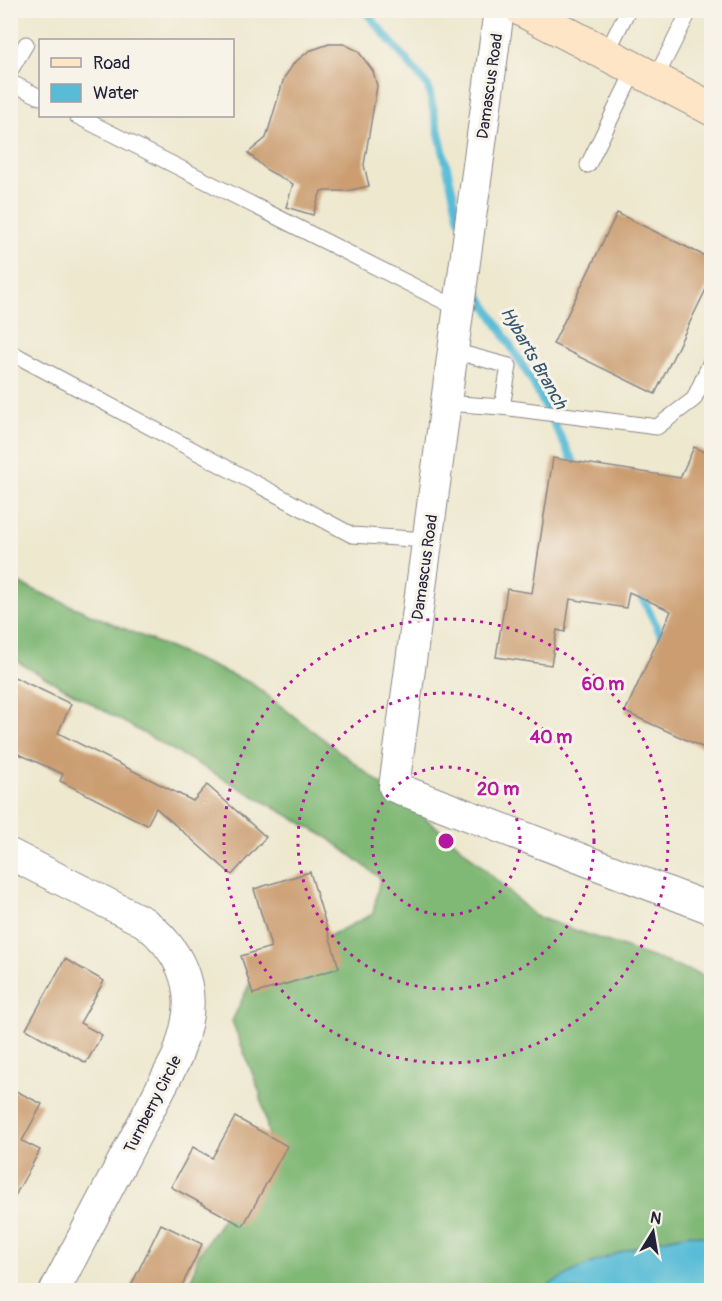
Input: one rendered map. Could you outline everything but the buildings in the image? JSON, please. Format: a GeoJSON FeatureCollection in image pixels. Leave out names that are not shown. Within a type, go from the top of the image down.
{"type":"FeatureCollection","features":[{"type":"Feature","properties":{"kind":"main road"},"geometry":{"type":"LineString","coordinates":[[522,10],[711,109]]}},
{"type":"Feature","properties":{"kind":"street","name":"Damascus Road"},"geometry":{"type":"LineString","coordinates":[[499,10],[394,787],[711,909]]}},
{"type":"Feature","properties":{"kind":"street","name":"Turnberry Circle"},"geometry":{"type":"LineString","coordinates":[[10,854],[144,922],[157,932],[178,959],[188,991],[189,1008],[177,1057],[55,1290]]}},
{"type":"Feature","properties":{"kind":"lane"},"geometry":{"type":"LineString","coordinates":[[606,54],[628,10]]}},
{"type":"Feature","properties":{"kind":"lane"},"geometry":{"type":"LineString","coordinates":[[588,165],[645,74],[690,10]]}},
{"type":"Feature","properties":{"kind":"lane"},"geometry":{"type":"LineString","coordinates":[[10,71],[26,44]]}},
{"type":"Feature","properties":{"kind":"lane"},"geometry":{"type":"LineString","coordinates":[[10,82],[39,96]]}},
{"type":"Feature","properties":{"kind":"lane"},"geometry":{"type":"LineString","coordinates":[[79,117],[459,309]]}},
{"type":"Feature","properties":{"kind":"lane"},"geometry":{"type":"LineString","coordinates":[[453,351],[509,366],[502,407]]}},
{"type":"Feature","properties":{"kind":"lane"},"geometry":{"type":"LineString","coordinates":[[10,352],[352,535],[428,540]]}},
{"type":"Feature","properties":{"kind":"lane"},"geometry":{"type":"LineString","coordinates":[[446,403],[502,407],[657,427],[693,399],[711,359]]}},
{"type":"Feature","properties":{"kind":"green space"},"geometry":{"type":"Polygon","coordinates":[[[11,580],[251,683],[452,839],[535,916],[711,978],[711,1290],[189,1290],[198,1256],[271,1147],[260,1093],[232,1021],[258,966],[319,941],[373,914],[380,878],[328,838],[11,658],[11,580]]]}},
{"type":"Feature","properties":{"kind":"water"},"geometry":{"type":"Polygon","coordinates":[[[690,1234],[711,1238],[711,1290],[541,1290],[575,1271],[613,1255],[652,1242],[690,1234]]]}},
{"type":"Feature","properties":{"kind":"waterway","name":"Hybarts Branch"},"geometry":{"type":"LineString","coordinates":[[364,10],[428,86],[459,219]]}},
{"type":"Feature","properties":{"kind":"waterway","name":"Hybarts Branch"},"geometry":{"type":"LineString","coordinates":[[473,280],[474,286],[532,381],[577,469]]}},
{"type":"Feature","properties":{"kind":"waterway","name":"Hybarts Branch"},"geometry":{"type":"LineString","coordinates":[[638,589],[665,643]]}}]}
